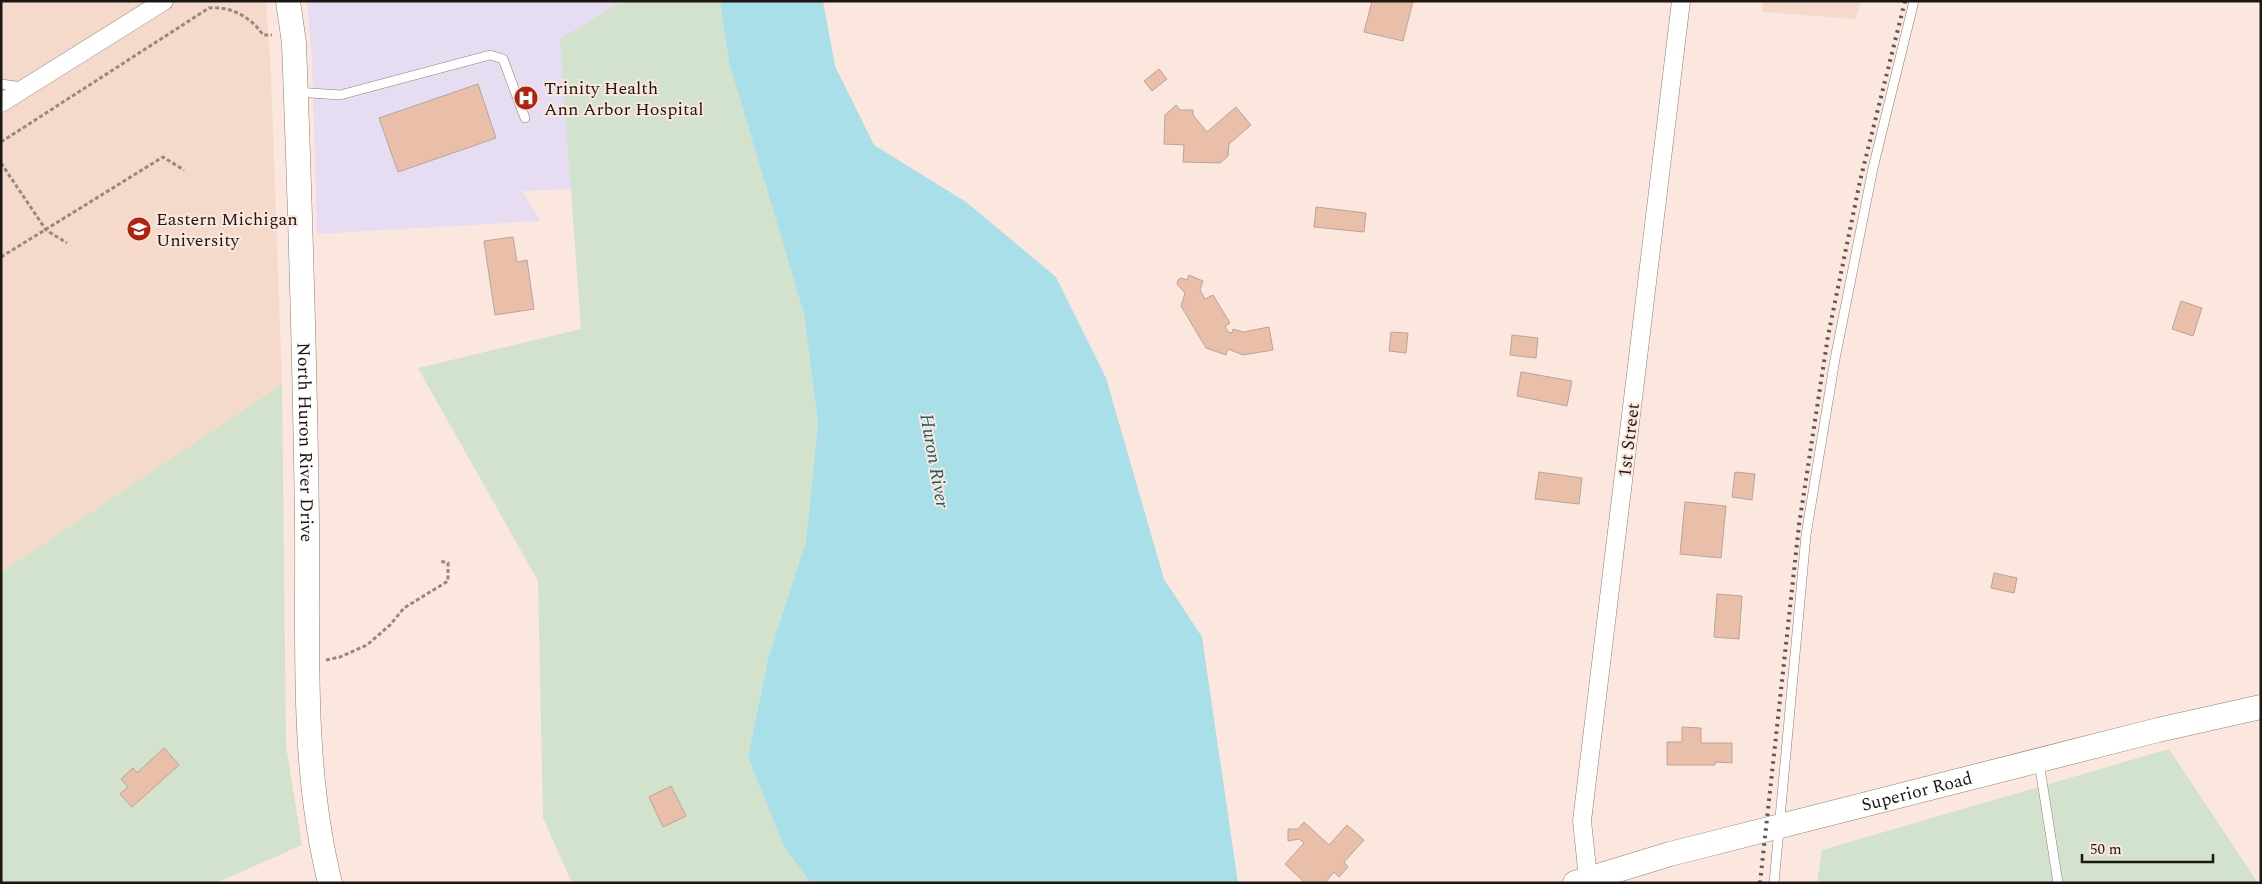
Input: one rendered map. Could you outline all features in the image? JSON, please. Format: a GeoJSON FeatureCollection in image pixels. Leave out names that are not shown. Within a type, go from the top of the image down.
{"type":"FeatureCollection","features":[{"type":"Feature","properties":{"kind":"main road","name":"North Huron River Drive"},"geometry":{"type":"LineString","coordinates":[[288,1],[293,33],[304,298],[310,766],[323,854],[330,883]]}},
{"type":"Feature","properties":{"kind":"main road","name":"Superior Road"},"geometry":{"type":"LineString","coordinates":[[1581,881],[1670,854],[1780,828],[2158,730],[2261,707]]}},
{"type":"Feature","properties":{"kind":"street"},"geometry":{"type":"LineString","coordinates":[[1,103],[164,1]]}},
{"type":"Feature","properties":{"kind":"street","name":"1st Street"},"geometry":{"type":"LineString","coordinates":[[1581,881],[1582,821],[1681,1]]}},
{"type":"Feature","properties":{"kind":"lane"},"geometry":{"type":"LineString","coordinates":[[1774,883],[1806,535],[1835,359],[1873,168],[1914,1]]}},
{"type":"Feature","properties":{"kind":"lane"},"geometry":{"type":"LineString","coordinates":[[296,92],[340,95],[490,55],[503,59],[525,118]]}},
{"type":"Feature","properties":{"kind":"lane"},"geometry":{"type":"LineString","coordinates":[[1,84],[26,88]]}},
{"type":"Feature","properties":{"kind":"lane"},"geometry":{"type":"LineString","coordinates":[[2038,762],[2058,883]]}},
{"type":"Feature","properties":{"kind":"path"},"geometry":{"type":"LineString","coordinates":[[1,142],[209,8],[219,7],[241,14],[256,24],[263,35],[293,33]]}},
{"type":"Feature","properties":{"kind":"path"},"geometry":{"type":"LineString","coordinates":[[1,257],[163,157],[184,170]]}},
{"type":"Feature","properties":{"kind":"path"},"geometry":{"type":"LineString","coordinates":[[1,163],[46,230],[67,243]]}},
{"type":"Feature","properties":{"kind":"path"},"geometry":{"type":"LineString","coordinates":[[308,663],[340,657],[367,645],[390,625],[404,608],[448,581],[448,563],[440,561]]}},
{"type":"Feature","properties":{"kind":"shaded area","name":"Eastern Michigan University"},"geometry":{"type":"Polygon","coordinates":[[[1,1],[266,1],[271,74],[282,384],[1,572],[1,1]]]}},
{"type":"Feature","properties":{"kind":"shaded area","name":"Trinity Health Ann Arbor Hospital"},"geometry":{"type":"Polygon","coordinates":[[[307,1],[720,1],[729,62],[765,182],[522,191],[540,221],[317,234],[312,61],[307,1]]]}},
{"type":"Feature","properties":{"kind":"shaded area"},"geometry":{"type":"Polygon","coordinates":[[[1764,1],[1861,1],[1856,19],[1762,12],[1764,1]]]}},
{"type":"Feature","properties":{"kind":"green space"},"geometry":{"type":"Polygon","coordinates":[[[623,1],[720,1],[729,62],[804,314],[818,424],[806,541],[768,659],[748,757],[783,845],[811,883],[572,883],[543,818],[538,581],[418,368],[581,329],[560,39],[623,1]]]}},
{"type":"Feature","properties":{"kind":"green space"},"geometry":{"type":"Polygon","coordinates":[[[282,384],[286,746],[302,845],[216,883],[1,883],[1,572],[282,384]]]}},
{"type":"Feature","properties":{"kind":"green space"},"geometry":{"type":"Polygon","coordinates":[[[2169,749],[2258,883],[1817,883],[1822,850],[2169,749]]]}},
{"type":"Feature","properties":{"kind":"water","name":"Huron River"},"geometry":{"type":"Polygon","coordinates":[[[720,1],[823,1],[835,66],[874,145],[966,202],[1056,277],[1106,378],[1164,579],[1202,637],[1238,883],[811,883],[783,845],[748,757],[768,659],[806,541],[818,424],[804,314],[729,62],[720,1]]]}},
{"type":"Feature","properties":{"kind":"building"},"geometry":{"type":"Polygon","coordinates":[[[1372,1],[1413,1],[1403,41],[1364,32],[1372,1]]]}},
{"type":"Feature","properties":{"kind":"building"},"geometry":{"type":"Polygon","coordinates":[[[1159,69],[1167,79],[1152,91],[1144,81],[1159,69]]]}},
{"type":"Feature","properties":{"kind":"building"},"geometry":{"type":"Polygon","coordinates":[[[478,84],[496,138],[398,172],[379,118],[478,84]]]}},
{"type":"Feature","properties":{"kind":"building"},"geometry":{"type":"Polygon","coordinates":[[[1176,105],[1180,110],[1193,110],[1193,115],[1207,132],[1236,107],[1251,125],[1229,144],[1228,156],[1220,163],[1183,162],[1184,145],[1164,144],[1165,115],[1176,105]]]}},
{"type":"Feature","properties":{"kind":"building"},"geometry":{"type":"Polygon","coordinates":[[[1316,207],[1366,213],[1364,232],[1314,227],[1316,207]]]}},
{"type":"Feature","properties":{"kind":"building"},"geometry":{"type":"Polygon","coordinates":[[[513,237],[517,262],[527,260],[534,309],[495,315],[484,241],[513,237]]]}},
{"type":"Feature","properties":{"kind":"building"},"geometry":{"type":"Polygon","coordinates":[[[1189,275],[1203,281],[1200,290],[1205,299],[1213,295],[1230,323],[1225,326],[1228,332],[1232,333],[1233,329],[1243,332],[1269,327],[1273,350],[1243,355],[1228,349],[1226,355],[1206,348],[1181,306],[1185,293],[1177,284],[1178,280],[1181,278],[1187,280],[1189,275]]]}},
{"type":"Feature","properties":{"kind":"building"},"geometry":{"type":"Polygon","coordinates":[[[2181,301],[2202,308],[2193,336],[2172,329],[2181,301]]]}},
{"type":"Feature","properties":{"kind":"building"},"geometry":{"type":"Polygon","coordinates":[[[1391,332],[1408,333],[1406,353],[1389,351],[1391,332]]]}},
{"type":"Feature","properties":{"kind":"building"},"geometry":{"type":"Polygon","coordinates":[[[1512,335],[1538,338],[1536,358],[1510,355],[1512,335]]]}},
{"type":"Feature","properties":{"kind":"building"},"geometry":{"type":"Polygon","coordinates":[[[1521,372],[1572,381],[1567,406],[1517,396],[1521,372]]]}},
{"type":"Feature","properties":{"kind":"building"},"geometry":{"type":"Polygon","coordinates":[[[1539,472],[1582,478],[1579,504],[1535,499],[1539,472]]]}},
{"type":"Feature","properties":{"kind":"building"},"geometry":{"type":"Polygon","coordinates":[[[1735,472],[1755,474],[1752,500],[1732,497],[1735,472]]]}},
{"type":"Feature","properties":{"kind":"building"},"geometry":{"type":"Polygon","coordinates":[[[1685,502],[1726,506],[1721,558],[1680,554],[1685,502]]]}},
{"type":"Feature","properties":{"kind":"building"},"geometry":{"type":"Polygon","coordinates":[[[1994,573],[2017,578],[2014,593],[1991,588],[1994,573]]]}},
{"type":"Feature","properties":{"kind":"building"},"geometry":{"type":"Polygon","coordinates":[[[1717,594],[1742,596],[1739,639],[1714,637],[1717,594]]]}},
{"type":"Feature","properties":{"kind":"building"},"geometry":{"type":"Polygon","coordinates":[[[1682,727],[1701,728],[1701,743],[1732,743],[1732,763],[1715,762],[1715,765],[1667,765],[1667,742],[1682,742],[1682,727]]]}},
{"type":"Feature","properties":{"kind":"building"},"geometry":{"type":"Polygon","coordinates":[[[164,748],[179,765],[132,807],[120,794],[128,787],[121,779],[133,768],[137,773],[164,748]]]}},
{"type":"Feature","properties":{"kind":"building"},"geometry":{"type":"Polygon","coordinates":[[[671,786],[686,816],[663,827],[649,797],[671,786]]]}},
{"type":"Feature","properties":{"kind":"building"},"geometry":{"type":"Polygon","coordinates":[[[1304,822],[1329,845],[1347,825],[1364,840],[1344,862],[1348,867],[1339,877],[1334,872],[1325,883],[1305,883],[1285,864],[1304,843],[1299,839],[1288,841],[1288,829],[1298,829],[1304,822]]]}},
{"type":"Feature","properties":{"kind":"railway"},"geometry":{"type":"LineString","coordinates":[[1760,883],[1799,525],[1828,336],[1860,181],[1905,1]]}},
{"type":"Feature","properties":{"kind":"place","name":"Trinity Health Ann Arbor Hospital"},"geometry":{"type":"Point","coordinates":[526,98]}},
{"type":"Feature","properties":{"kind":"place","name":"Eastern Michigan University"},"geometry":{"type":"Point","coordinates":[139,229]}}]}
